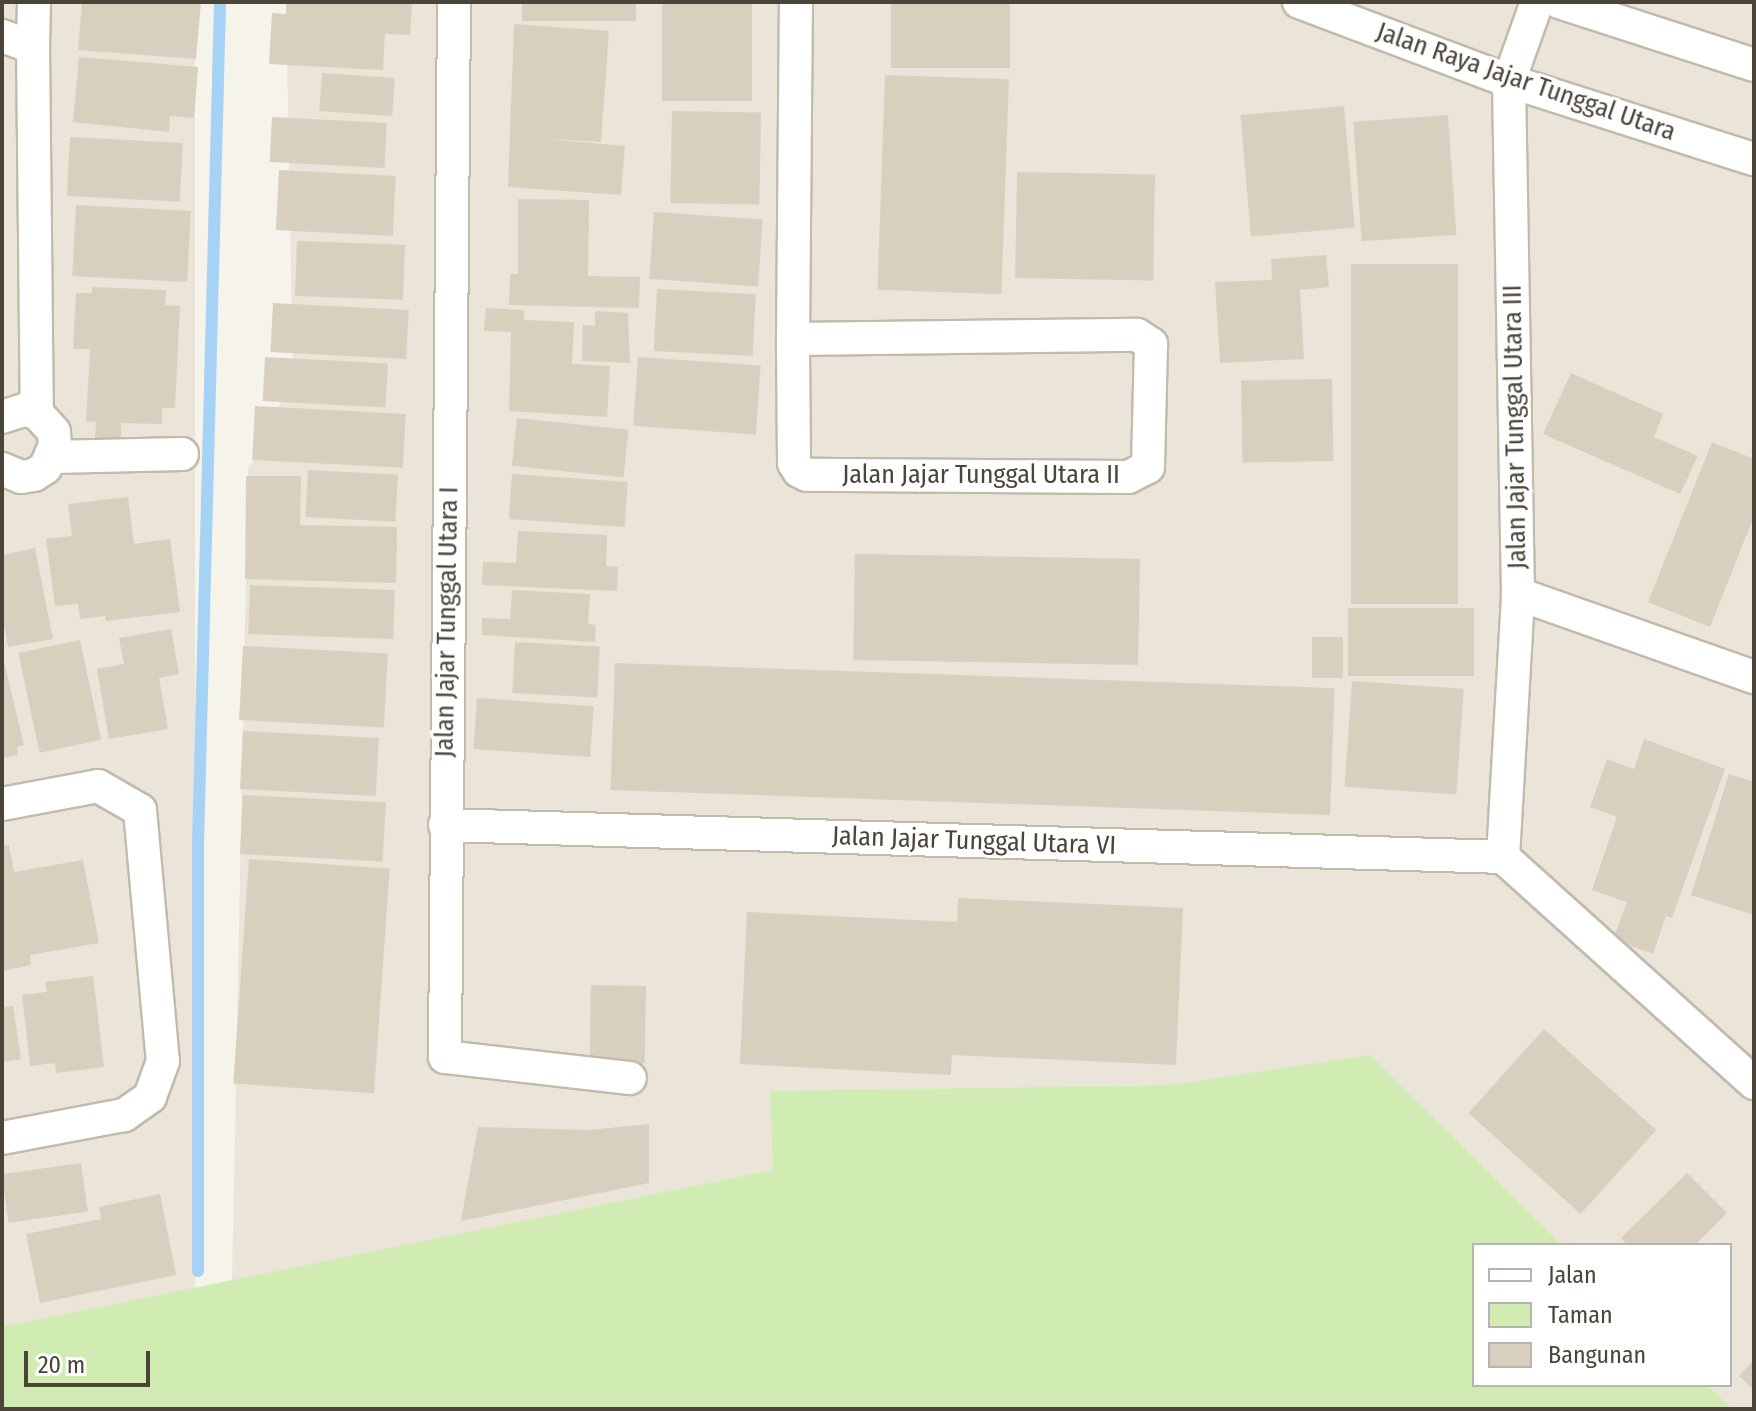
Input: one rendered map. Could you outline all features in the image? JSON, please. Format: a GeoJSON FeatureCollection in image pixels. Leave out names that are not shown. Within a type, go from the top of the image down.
{"type":"FeatureCollection","features":[{"type":"Feature","properties":{"kind":"street"},"geometry":{"type":"LineString","coordinates":[[34,2],[37,413]]}},
{"type":"Feature","properties":{"kind":"street","name":"Jalan Jajar Tunggal Utara I"},"geometry":{"type":"LineString","coordinates":[[454,2],[445,1057],[630,1078]]}},
{"type":"Feature","properties":{"kind":"street","name":"Jalan Jajar Tunggal Utara II"},"geometry":{"type":"LineString","coordinates":[[793,339],[1137,335],[1151,344],[1148,467],[1128,477],[807,475],[794,463],[793,339],[796,2]]}},
{"type":"Feature","properties":{"kind":"street","name":"Jalan Raya Jajar Tunggal Utara"},"geometry":{"type":"LineString","coordinates":[[1299,2],[1509,81],[1754,159]]}},
{"type":"Feature","properties":{"kind":"street","name":"Jalan Jajar Tunggal Utara III"},"geometry":{"type":"LineString","coordinates":[[1503,857],[1518,594],[1509,81],[1537,2]]}},
{"type":"Feature","properties":{"kind":"street"},"geometry":{"type":"LineString","coordinates":[[1559,2],[1754,65]]}},
{"type":"Feature","properties":{"kind":"street"},"geometry":{"type":"LineString","coordinates":[[2,36],[33,47]]}},
{"type":"Feature","properties":{"kind":"street"},"geometry":{"type":"LineString","coordinates":[[2,417],[24,410],[37,413],[54,432],[53,457]]}},
{"type":"Feature","properties":{"kind":"street"},"geometry":{"type":"LineString","coordinates":[[2,469],[21,477],[34,475],[53,457],[182,454]]}},
{"type":"Feature","properties":{"kind":"street"},"geometry":{"type":"LineString","coordinates":[[1518,594],[1754,677]]}},
{"type":"Feature","properties":{"kind":"street"},"geometry":{"type":"LineString","coordinates":[[2,804],[98,786],[140,810],[163,1061],[150,1097],[124,1115],[2,1138]]}},
{"type":"Feature","properties":{"kind":"street","name":"Jalan Jajar Tunggal Utara VI"},"geometry":{"type":"LineString","coordinates":[[445,825],[1503,857]]}},
{"type":"Feature","properties":{"kind":"street"},"geometry":{"type":"LineString","coordinates":[[1503,857],[1754,1083]]}},
{"type":"Feature","properties":{"kind":"shaded area"},"geometry":{"type":"Polygon","coordinates":[[[2,2],[195,2],[195,1327],[2,1327],[2,2]]]}},
{"type":"Feature","properties":{"kind":"shaded area"},"geometry":{"type":"Polygon","coordinates":[[[286,2],[1754,2],[1754,1409],[1733,1409],[1709,1387],[1732,1387],[1732,1243],[1560,1243],[1369,1056],[1169,1085],[771,1091],[773,1170],[232,1282],[248,470],[293,377],[286,2]]]}},
{"type":"Feature","properties":{"kind":"green space"},"geometry":{"type":"Polygon","coordinates":[[[1370,1055],[1560,1243],[1472,1243],[1472,1387],[1709,1387],[1733,1409],[2,1409],[2,1327],[773,1170],[770,1091],[1169,1085],[1370,1055]]]}},
{"type":"Feature","properties":{"kind":"building"},"geometry":{"type":"Polygon","coordinates":[[[82,2],[201,2],[196,59],[78,50],[82,2]]]}},
{"type":"Feature","properties":{"kind":"building"},"geometry":{"type":"Polygon","coordinates":[[[286,2],[412,2],[410,35],[385,34],[383,70],[269,64],[272,13],[286,14],[286,2]]]}},
{"type":"Feature","properties":{"kind":"building"},"geometry":{"type":"Polygon","coordinates":[[[522,2],[636,2],[636,21],[522,21],[522,2]]]}},
{"type":"Feature","properties":{"kind":"building"},"geometry":{"type":"Polygon","coordinates":[[[662,2],[752,2],[752,101],[662,101],[662,2]]]}},
{"type":"Feature","properties":{"kind":"building"},"geometry":{"type":"Polygon","coordinates":[[[891,2],[1010,2],[1010,68],[891,68],[891,2]]]}},
{"type":"Feature","properties":{"kind":"building"},"geometry":{"type":"Polygon","coordinates":[[[514,24],[609,31],[601,142],[535,138],[625,146],[621,195],[508,187],[514,24]]]}},
{"type":"Feature","properties":{"kind":"building"},"geometry":{"type":"Polygon","coordinates":[[[79,57],[198,67],[194,118],[170,116],[169,132],[73,122],[79,57]]]}},
{"type":"Feature","properties":{"kind":"building"},"geometry":{"type":"Polygon","coordinates":[[[322,73],[395,78],[392,116],[319,111],[322,73]]]}},
{"type":"Feature","properties":{"kind":"building"},"geometry":{"type":"Polygon","coordinates":[[[885,75],[1009,79],[1001,294],[877,290],[885,75]]]}},
{"type":"Feature","properties":{"kind":"building"},"geometry":{"type":"Polygon","coordinates":[[[1344,106],[1355,228],[1251,237],[1240,115],[1344,106]]]}},
{"type":"Feature","properties":{"kind":"building"},"geometry":{"type":"Polygon","coordinates":[[[672,111],[761,113],[759,205],[670,203],[672,111]]]}},
{"type":"Feature","properties":{"kind":"building"},"geometry":{"type":"Polygon","coordinates":[[[1448,115],[1456,235],[1362,241],[1353,122],[1448,115]]]}},
{"type":"Feature","properties":{"kind":"building"},"geometry":{"type":"Polygon","coordinates":[[[272,117],[387,123],[384,168],[270,162],[272,117]]]}},
{"type":"Feature","properties":{"kind":"building"},"geometry":{"type":"Polygon","coordinates":[[[70,137],[183,143],[180,202],[67,196],[70,137]]]}},
{"type":"Feature","properties":{"kind":"building"},"geometry":{"type":"Polygon","coordinates":[[[279,170],[396,176],[393,236],[276,230],[279,170]]]}},
{"type":"Feature","properties":{"kind":"building"},"geometry":{"type":"Polygon","coordinates":[[[1017,172],[1155,174],[1153,280],[1015,278],[1017,172]]]}},
{"type":"Feature","properties":{"kind":"building"},"geometry":{"type":"Polygon","coordinates":[[[518,199],[589,200],[588,276],[640,277],[639,308],[509,305],[510,274],[518,274],[518,199]]]}},
{"type":"Feature","properties":{"kind":"building"},"geometry":{"type":"Polygon","coordinates":[[[76,205],[191,211],[187,282],[72,276],[76,205]]]}},
{"type":"Feature","properties":{"kind":"building"},"geometry":{"type":"Polygon","coordinates":[[[654,212],[763,220],[758,286],[649,279],[654,212]]]}},
{"type":"Feature","properties":{"kind":"building"},"geometry":{"type":"Polygon","coordinates":[[[297,241],[405,245],[403,300],[295,296],[297,241]]]}},
{"type":"Feature","properties":{"kind":"building"},"geometry":{"type":"Polygon","coordinates":[[[1326,255],[1329,287],[1300,290],[1304,359],[1220,363],[1215,282],[1272,280],[1271,259],[1326,255]]]}},
{"type":"Feature","properties":{"kind":"building"},"geometry":{"type":"Polygon","coordinates":[[[1351,264],[1458,264],[1458,604],[1351,604],[1351,264]]]}},
{"type":"Feature","properties":{"kind":"building"},"geometry":{"type":"Polygon","coordinates":[[[92,287],[166,290],[165,305],[180,306],[175,408],[162,408],[162,424],[121,423],[121,439],[95,438],[96,422],[86,421],[90,349],[73,349],[76,293],[92,293],[92,287]]]}},
{"type":"Feature","properties":{"kind":"building"},"geometry":{"type":"Polygon","coordinates":[[[657,289],[756,294],[753,356],[654,351],[657,289]]]}},
{"type":"Feature","properties":{"kind":"building"},"geometry":{"type":"Polygon","coordinates":[[[273,303],[409,310],[406,359],[270,352],[273,303]]]}},
{"type":"Feature","properties":{"kind":"building"},"geometry":{"type":"Polygon","coordinates":[[[486,308],[524,310],[524,320],[574,322],[572,364],[610,366],[607,417],[509,411],[511,332],[484,331],[486,308]]]}},
{"type":"Feature","properties":{"kind":"building"},"geometry":{"type":"Polygon","coordinates":[[[595,311],[628,313],[630,363],[582,361],[583,325],[595,326],[595,311]]]}},
{"type":"Feature","properties":{"kind":"building"},"geometry":{"type":"Polygon","coordinates":[[[265,357],[388,363],[386,407],[263,401],[265,357]]]}},
{"type":"Feature","properties":{"kind":"building"},"geometry":{"type":"Polygon","coordinates":[[[638,357],[761,366],[756,434],[633,426],[638,357]]]}},
{"type":"Feature","properties":{"kind":"building"},"geometry":{"type":"Polygon","coordinates":[[[1571,373],[1663,414],[1654,437],[1698,456],[1680,494],[1543,434],[1571,373]]]}},
{"type":"Feature","properties":{"kind":"building"},"geometry":{"type":"Polygon","coordinates":[[[1332,379],[1333,461],[1242,463],[1241,381],[1332,379]]]}},
{"type":"Feature","properties":{"kind":"building"},"geometry":{"type":"Polygon","coordinates":[[[255,406],[406,414],[403,468],[252,460],[255,406]]]}},
{"type":"Feature","properties":{"kind":"building"},"geometry":{"type":"Polygon","coordinates":[[[517,418],[628,430],[623,477],[512,466],[517,418]]]}},
{"type":"Feature","properties":{"kind":"building"},"geometry":{"type":"Polygon","coordinates":[[[1712,442],[1754,459],[1754,516],[1710,627],[1648,602],[1712,442]]]}},
{"type":"Feature","properties":{"kind":"building"},"geometry":{"type":"Polygon","coordinates":[[[308,470],[398,475],[395,522],[306,517],[308,470]]]}},
{"type":"Feature","properties":{"kind":"building"},"geometry":{"type":"Polygon","coordinates":[[[512,474],[628,482],[625,527],[509,519],[512,474]]]}},
{"type":"Feature","properties":{"kind":"building"},"geometry":{"type":"Polygon","coordinates":[[[246,476],[301,476],[300,525],[397,527],[396,583],[245,579],[246,476]]]}},
{"type":"Feature","properties":{"kind":"building"},"geometry":{"type":"Polygon","coordinates":[[[128,497],[134,544],[170,539],[180,612],[106,621],[105,616],[80,619],[78,604],[55,606],[46,539],[72,536],[68,504],[128,497]]]}},
{"type":"Feature","properties":{"kind":"building"},"geometry":{"type":"Polygon","coordinates":[[[518,531],[607,535],[606,566],[618,567],[617,591],[482,585],[483,562],[516,563],[518,531]]]}},
{"type":"Feature","properties":{"kind":"building"},"geometry":{"type":"Polygon","coordinates":[[[35,548],[53,639],[8,647],[2,614],[2,555],[35,548]]]}},
{"type":"Feature","properties":{"kind":"building"},"geometry":{"type":"Polygon","coordinates":[[[855,554],[1140,559],[1138,665],[853,660],[855,554]]]}},
{"type":"Feature","properties":{"kind":"building"},"geometry":{"type":"Polygon","coordinates":[[[250,585],[395,590],[393,639],[248,634],[250,585]]]}},
{"type":"Feature","properties":{"kind":"building"},"geometry":{"type":"Polygon","coordinates":[[[512,590],[590,594],[588,624],[596,625],[595,642],[482,635],[482,618],[510,619],[512,590]]]}},
{"type":"Feature","properties":{"kind":"building"},"geometry":{"type":"Polygon","coordinates":[[[1348,608],[1474,608],[1474,676],[1348,676],[1348,608]]]}},
{"type":"Feature","properties":{"kind":"building"},"geometry":{"type":"Polygon","coordinates":[[[171,629],[179,674],[159,678],[168,729],[109,739],[97,669],[124,664],[119,638],[171,629]]]}},
{"type":"Feature","properties":{"kind":"building"},"geometry":{"type":"Polygon","coordinates":[[[1312,637],[1343,637],[1343,678],[1312,678],[1312,637]]]}},
{"type":"Feature","properties":{"kind":"building"},"geometry":{"type":"Polygon","coordinates":[[[80,640],[101,740],[40,753],[18,653],[80,640]]]}},
{"type":"Feature","properties":{"kind":"building"},"geometry":{"type":"Polygon","coordinates":[[[515,642],[600,646],[597,697],[512,693],[515,642]]]}},
{"type":"Feature","properties":{"kind":"building"},"geometry":{"type":"Polygon","coordinates":[[[243,646],[388,654],[384,727],[239,720],[243,646]]]}},
{"type":"Feature","properties":{"kind":"building"},"geometry":{"type":"Polygon","coordinates":[[[2,654],[24,745],[17,747],[18,755],[2,758],[2,654]]]}},
{"type":"Feature","properties":{"kind":"building"},"geometry":{"type":"Polygon","coordinates":[[[615,663],[1335,688],[1330,815],[611,790],[615,663]]]}},
{"type":"Feature","properties":{"kind":"building"},"geometry":{"type":"Polygon","coordinates":[[[1352,681],[1464,689],[1456,795],[1345,787],[1352,681]]]}},
{"type":"Feature","properties":{"kind":"building"},"geometry":{"type":"Polygon","coordinates":[[[477,698],[594,706],[590,757],[473,749],[477,698]]]}},
{"type":"Feature","properties":{"kind":"building"},"geometry":{"type":"Polygon","coordinates":[[[243,731],[379,738],[376,796],[240,789],[243,731]]]}},
{"type":"Feature","properties":{"kind":"building"},"geometry":{"type":"Polygon","coordinates":[[[1644,739],[1725,769],[1672,918],[1666,916],[1653,954],[1613,939],[1627,902],[1592,890],[1617,817],[1590,807],[1607,759],[1634,769],[1644,739]]]}},
{"type":"Feature","properties":{"kind":"building"},"geometry":{"type":"Polygon","coordinates":[[[1729,774],[1754,782],[1754,915],[1691,895],[1729,774]]]}},
{"type":"Feature","properties":{"kind":"building"},"geometry":{"type":"Polygon","coordinates":[[[243,795],[386,802],[383,861],[240,854],[243,795]]]}},
{"type":"Feature","properties":{"kind":"building"},"geometry":{"type":"Polygon","coordinates":[[[9,845],[14,872],[83,860],[99,943],[30,955],[31,965],[2,971],[2,846],[9,845]]]}},
{"type":"Feature","properties":{"kind":"building"},"geometry":{"type":"Polygon","coordinates":[[[249,859],[390,869],[374,1093],[233,1083],[249,859]]]}},
{"type":"Feature","properties":{"kind":"building"},"geometry":{"type":"Polygon","coordinates":[[[958,898],[1183,908],[1176,1065],[952,1055],[951,1075],[740,1064],[747,912],[957,922],[958,898]]]}},
{"type":"Feature","properties":{"kind":"building"},"geometry":{"type":"Polygon","coordinates":[[[93,976],[104,1067],[56,1073],[55,1063],[30,1066],[22,995],[47,992],[45,982],[93,976]]]}},
{"type":"Feature","properties":{"kind":"building"},"geometry":{"type":"Polygon","coordinates":[[[591,985],[646,986],[645,1063],[590,1062],[591,985]]]}},
{"type":"Feature","properties":{"kind":"building"},"geometry":{"type":"Polygon","coordinates":[[[13,1006],[21,1059],[2,1062],[2,1008],[13,1006]]]}},
{"type":"Feature","properties":{"kind":"building"},"geometry":{"type":"Polygon","coordinates":[[[1544,1029],[1656,1130],[1581,1214],[1468,1113],[1544,1029]]]}},
{"type":"Feature","properties":{"kind":"building"},"geometry":{"type":"Polygon","coordinates":[[[649,1124],[649,1183],[461,1221],[478,1127],[589,1130],[649,1124]]]}},
{"type":"Feature","properties":{"kind":"building"},"geometry":{"type":"Polygon","coordinates":[[[81,1163],[88,1212],[9,1223],[2,1174],[81,1163]]]}},
{"type":"Feature","properties":{"kind":"building"},"geometry":{"type":"Polygon","coordinates":[[[1687,1173],[1727,1213],[1697,1243],[1626,1243],[1621,1238],[1687,1173]]]}},
{"type":"Feature","properties":{"kind":"building"},"geometry":{"type":"Polygon","coordinates":[[[160,1194],[176,1275],[40,1303],[26,1234],[101,1219],[99,1207],[160,1194]]]}},
{"type":"Feature","properties":{"kind":"building"},"geometry":{"type":"Polygon","coordinates":[[[1754,1360],[1754,1390],[1739,1376],[1754,1360]]]}},
{"type":"Feature","properties":{"kind":"waterway"},"geometry":{"type":"LineString","coordinates":[[198,1271],[198,844],[220,2]]}}]}
